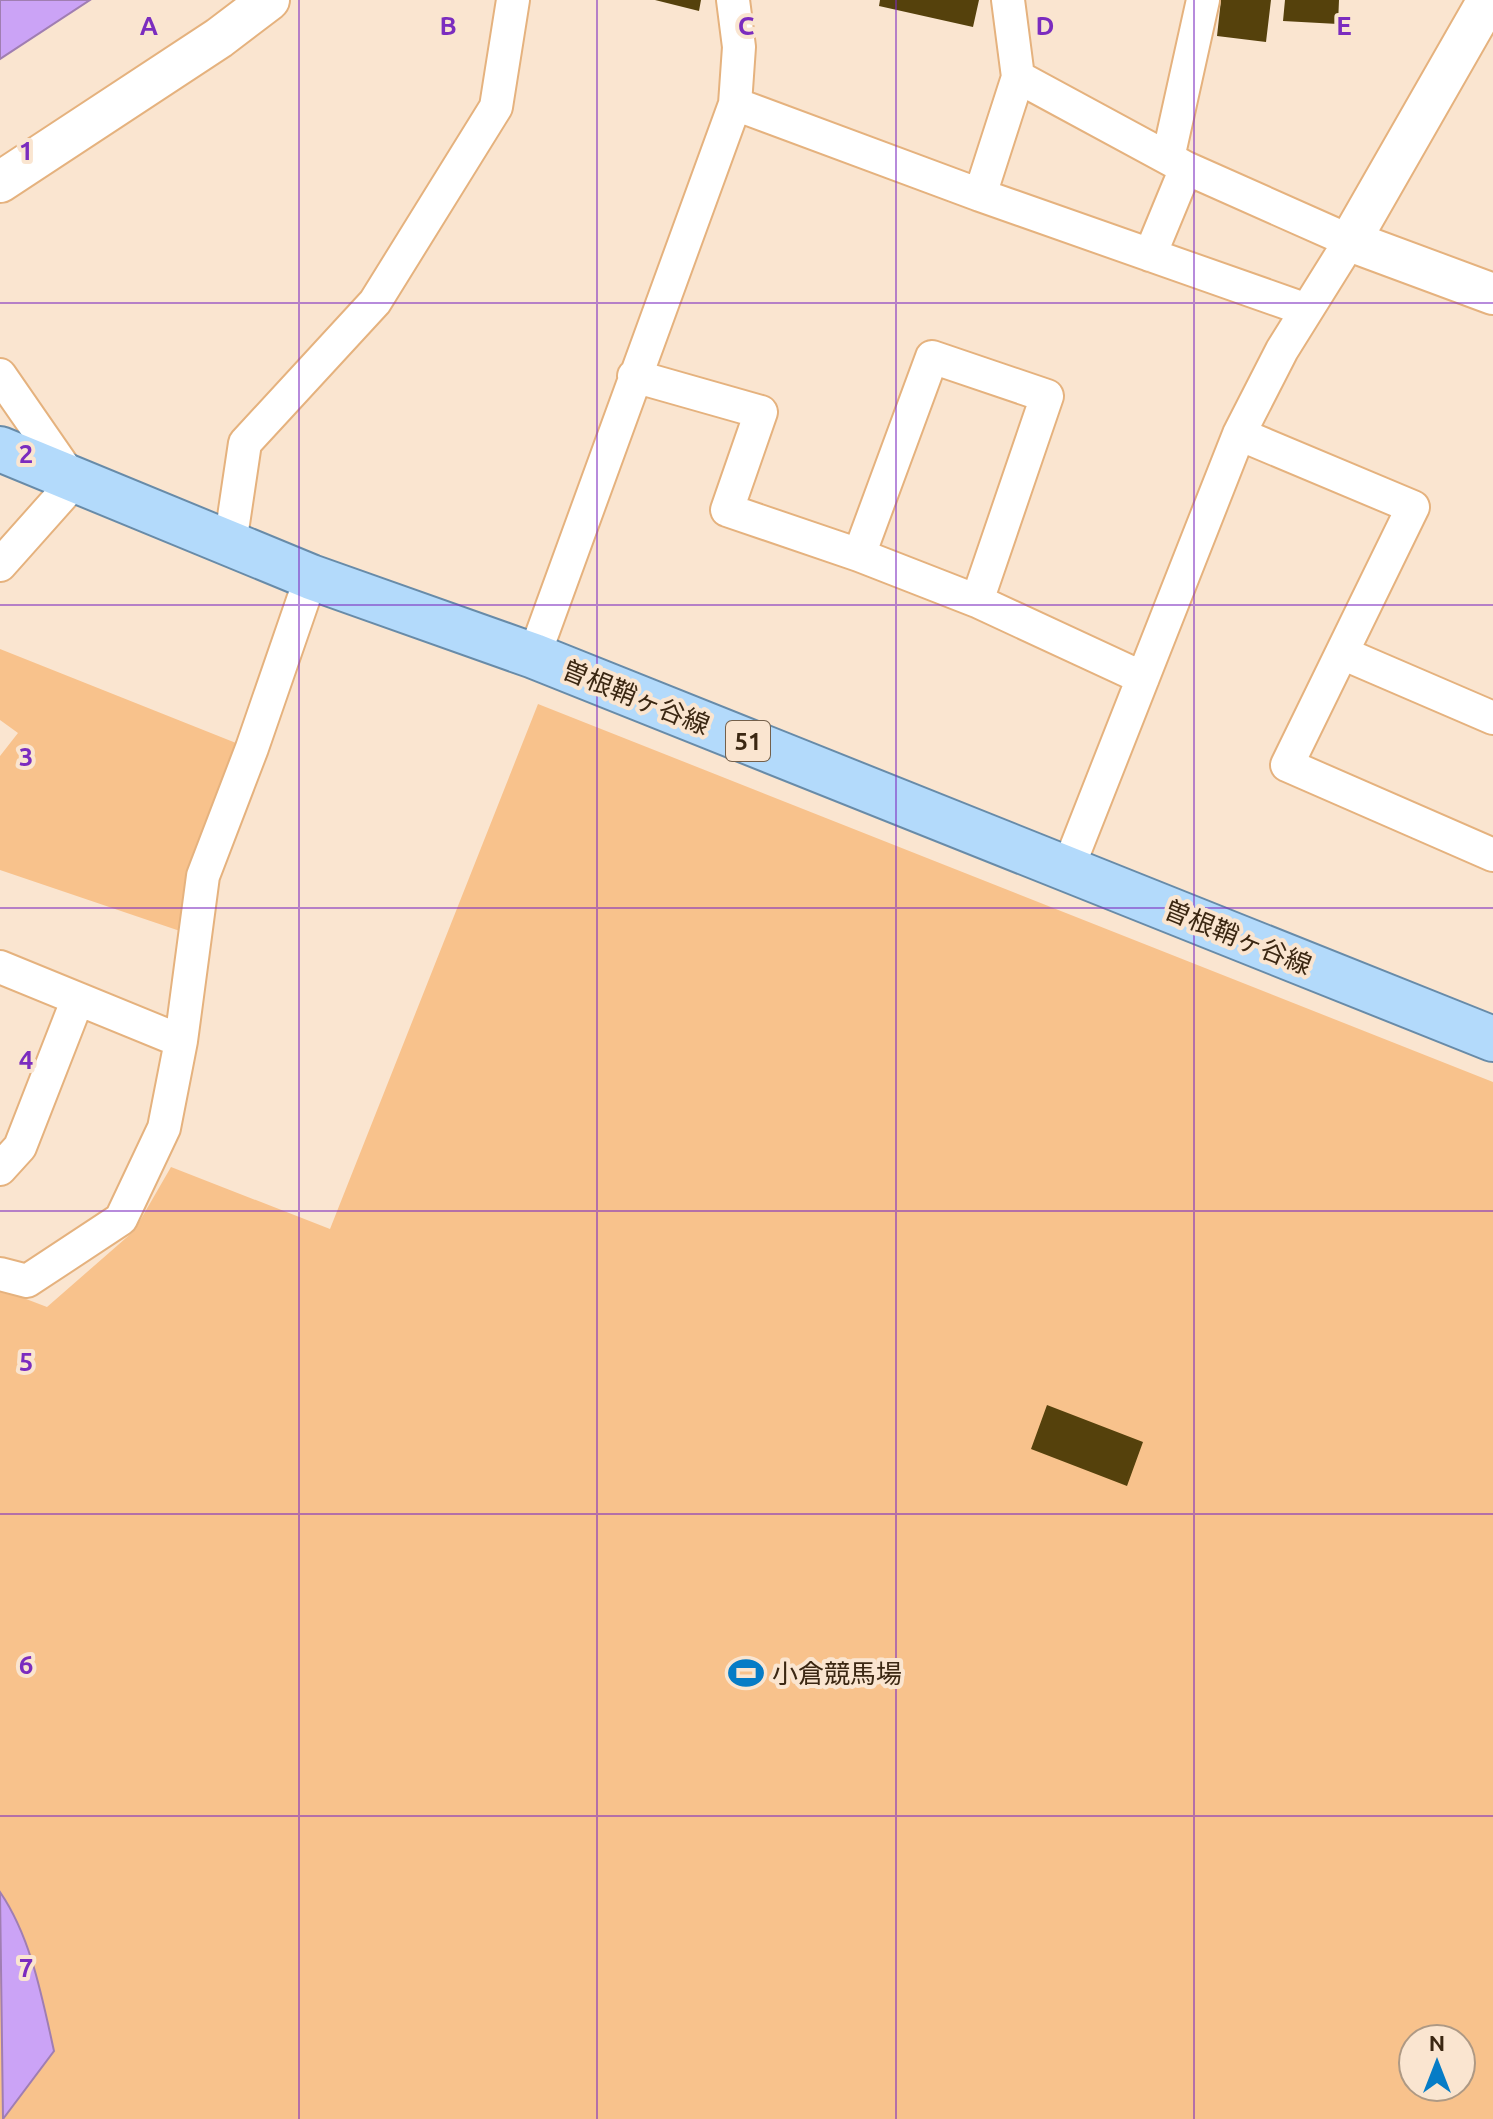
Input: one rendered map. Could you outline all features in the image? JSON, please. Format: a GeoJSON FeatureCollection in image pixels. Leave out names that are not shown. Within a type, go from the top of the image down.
{"type":"FeatureCollection","features":[{"type":"Feature","properties":{"kind":"main road","name":"曽根鞘ヶ谷線"},"geometry":{"type":"LineString","coordinates":[[0,449],[311,577],[534,656],[1493,1039]]}},
{"type":"Feature","properties":{"kind":"street"},"geometry":{"type":"LineString","coordinates":[[0,182],[219,38],[269,0]]}},
{"type":"Feature","properties":{"kind":"street"},"geometry":{"type":"LineString","coordinates":[[230,544],[245,443],[375,302],[496,107],[513,0]]}},
{"type":"Feature","properties":{"kind":"street"},"geometry":{"type":"LineString","coordinates":[[534,656],[735,104],[739,47],[733,0]]}},
{"type":"Feature","properties":{"kind":"street"},"geometry":{"type":"LineString","coordinates":[[980,195],[1018,77],[1008,0]]}},
{"type":"Feature","properties":{"kind":"street"},"geometry":{"type":"LineString","coordinates":[[1150,255],[1177,163],[1203,0]]}},
{"type":"Feature","properties":{"kind":"street"},"geometry":{"type":"LineString","coordinates":[[1068,868],[1239,434],[1307,310],[1488,0]]}},
{"type":"Feature","properties":{"kind":"street"},"geometry":{"type":"LineString","coordinates":[[1018,77],[1177,163],[1350,241],[1493,294]]}},
{"type":"Feature","properties":{"kind":"street"},"geometry":{"type":"LineString","coordinates":[[735,104],[980,195],[1307,310]]}},
{"type":"Feature","properties":{"kind":"street"},"geometry":{"type":"LineString","coordinates":[[859,555],[932,357],[1047,396],[977,601]]}},
{"type":"Feature","properties":{"kind":"street"},"geometry":{"type":"LineString","coordinates":[[0,375],[74,482],[0,565]]}},
{"type":"Feature","properties":{"kind":"street"},"geometry":{"type":"LineString","coordinates":[[634,376],[761,412],[727,510],[859,555],[977,601],[1143,678]]}},
{"type":"Feature","properties":{"kind":"street"},"geometry":{"type":"LineString","coordinates":[[1239,434],[1413,507],[1287,765],[1493,855]]}},
{"type":"Feature","properties":{"kind":"street"},"geometry":{"type":"LineString","coordinates":[[0,1274],[27,1281],[121,1219],[164,1128],[181,1041],[203,876],[252,748],[311,577]]}},
{"type":"Feature","properties":{"kind":"street"},"geometry":{"type":"LineString","coordinates":[[1342,653],[1493,718]]}},
{"type":"Feature","properties":{"kind":"street"},"geometry":{"type":"LineString","coordinates":[[0,967],[181,1041]]}},
{"type":"Feature","properties":{"kind":"street"},"geometry":{"type":"LineString","coordinates":[[0,1169],[20,1147],[77,1001]]}},
{"type":"Feature","properties":{"kind":"shaded area"},"geometry":{"type":"Polygon","coordinates":[[[0,0],[90,0],[0,59],[0,0]]]}},
{"type":"Feature","properties":{"kind":"shaded area"},"geometry":{"type":"Polygon","coordinates":[[[0,649],[236,743],[191,868],[180,931],[0,870],[0,756],[18,733],[0,720],[0,649]]]}},
{"type":"Feature","properties":{"kind":"shaded area","name":"小倉競馬場"},"geometry":{"type":"Polygon","coordinates":[[[538,704],[1493,1082],[1493,2119],[0,2119],[0,1289],[47,1307],[134,1231],[171,1167],[330,1229],[538,704]]]}},
{"type":"Feature","properties":{"kind":"shaded area"},"geometry":{"type":"Polygon","coordinates":[[[0,1892],[28,1948],[54,2051],[3,2119],[0,1892]]]}},
{"type":"Feature","properties":{"kind":"building"},"geometry":{"type":"Polygon","coordinates":[[[655,0],[701,0],[699,11],[655,0]]]}},
{"type":"Feature","properties":{"kind":"building"},"geometry":{"type":"Polygon","coordinates":[[[880,0],[979,0],[973,27],[879,6],[880,0]]]}},
{"type":"Feature","properties":{"kind":"building"},"geometry":{"type":"Polygon","coordinates":[[[1221,0],[1271,0],[1266,42],[1217,36],[1221,0]]]}},
{"type":"Feature","properties":{"kind":"building"},"geometry":{"type":"Polygon","coordinates":[[[1285,0],[1339,0],[1338,24],[1283,21],[1285,0]]]}},
{"type":"Feature","properties":{"kind":"building"},"geometry":{"type":"Polygon","coordinates":[[[1047,1405],[1143,1442],[1127,1486],[1031,1449],[1047,1405]]]}},
{"type":"Feature","properties":{"kind":"place","name":"小倉競馬場"},"geometry":{"type":"Point","coordinates":[746,1673]}}]}
